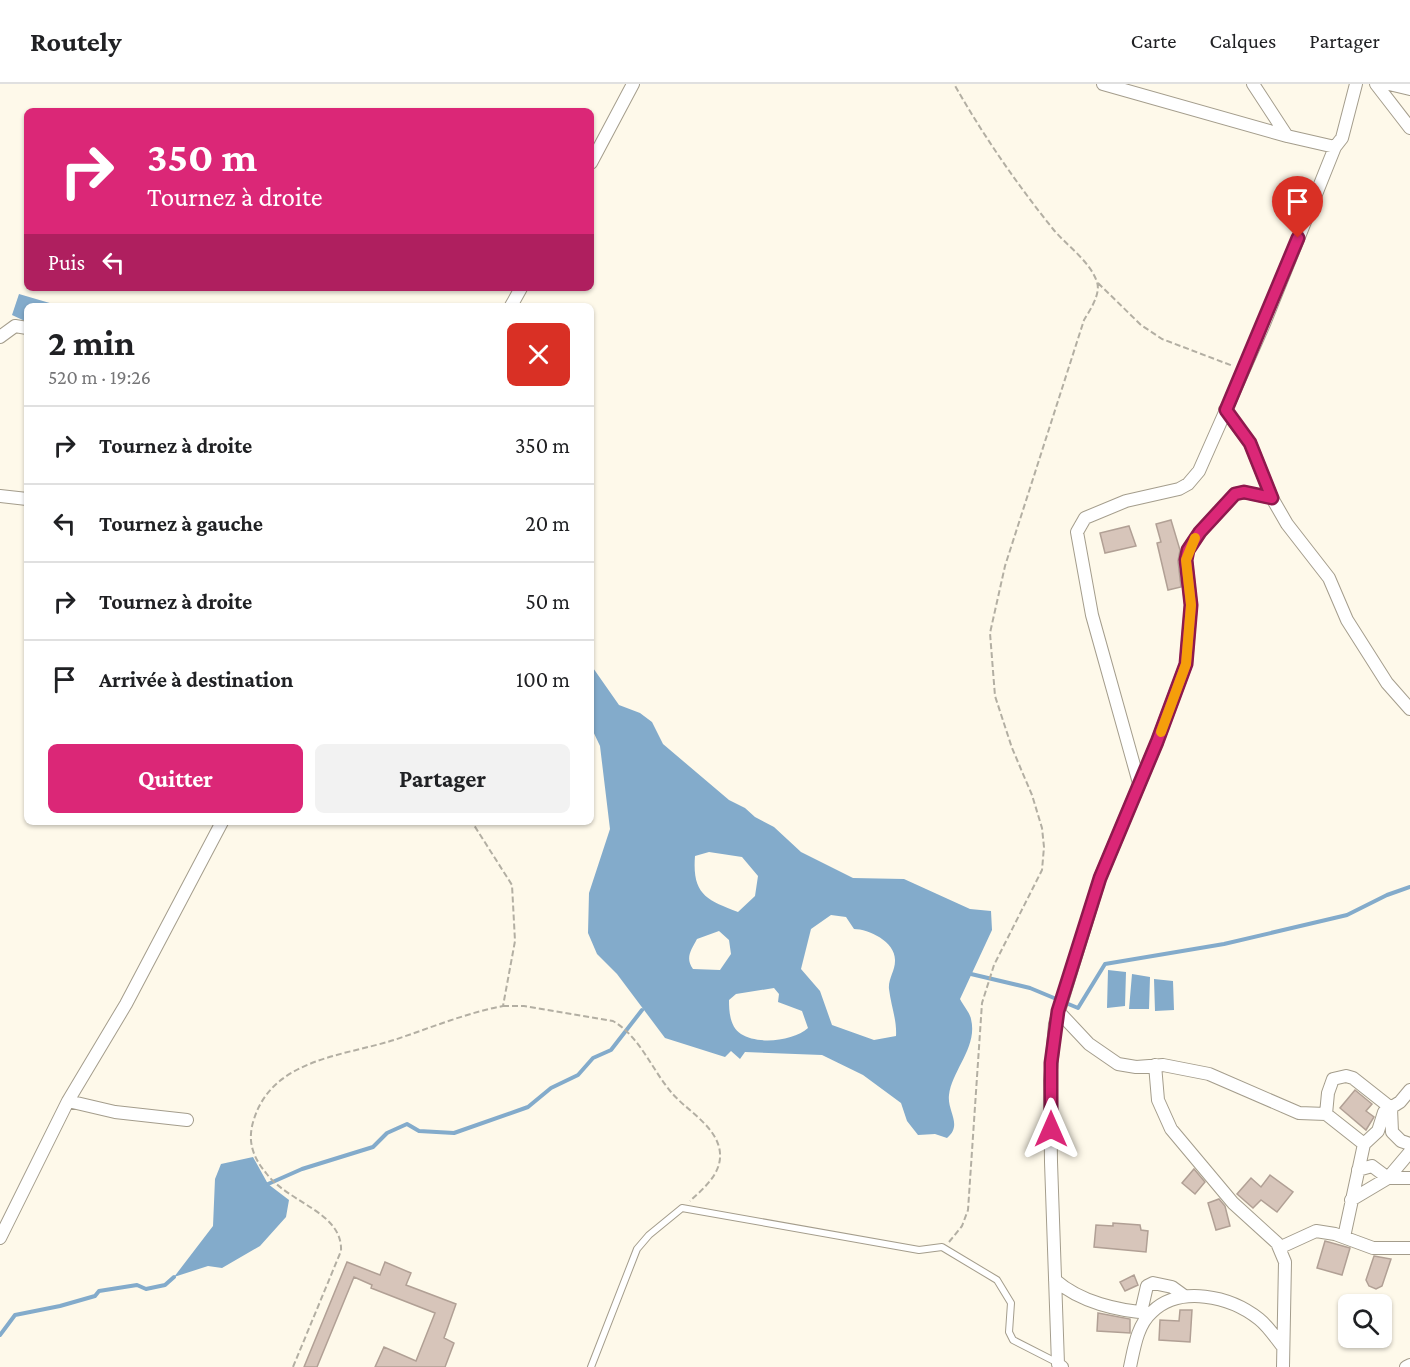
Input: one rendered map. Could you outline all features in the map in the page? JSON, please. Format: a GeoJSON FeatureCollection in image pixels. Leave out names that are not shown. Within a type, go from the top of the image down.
{"type":"FeatureCollection","features":[{"type":"Feature","properties":{"kind":"street"},"geometry":{"type":"LineString","coordinates":[[594,157],[633,84]]}},
{"type":"Feature","properties":{"kind":"street"},"geometry":{"type":"LineString","coordinates":[[1103,84],[1287,136],[1335,147]]}},
{"type":"Feature","properties":{"kind":"street"},"geometry":{"type":"LineString","coordinates":[[1253,84],[1287,136]]}},
{"type":"Feature","properties":{"kind":"street"},"geometry":{"type":"LineString","coordinates":[[1139,783],[1092,615],[1077,532],[1085,518],[1126,501],[1188,484],[1199,471],[1244,370],[1335,147],[1342,138],[1356,84]]}},
{"type":"Feature","properties":{"kind":"street"},"geometry":{"type":"LineString","coordinates":[[1376,84],[1410,128]]}},
{"type":"Feature","properties":{"kind":"street"},"geometry":{"type":"LineString","coordinates":[[1389,84],[1409,87]]}},
{"type":"Feature","properties":{"kind":"street"},"geometry":{"type":"LineString","coordinates":[[0,337],[15,326],[24,328]]}},
{"type":"Feature","properties":{"kind":"street"},"geometry":{"type":"LineString","coordinates":[[1226,410],[1250,443],[1272,498],[1297,538],[1329,578],[1344,614],[1387,683],[1410,709]]}},
{"type":"Feature","properties":{"kind":"street"},"geometry":{"type":"LineString","coordinates":[[1059,1366],[1050,1081],[1053,1038],[1058,1011],[1100,878],[1176,695],[1186,664],[1191,605],[1186,560],[1188,550],[1200,532],[1235,494],[1244,492],[1272,498]]}},
{"type":"Feature","properties":{"kind":"street"},"geometry":{"type":"LineString","coordinates":[[0,496],[24,499]]}},
{"type":"Feature","properties":{"kind":"street"},"geometry":{"type":"LineString","coordinates":[[0,1238],[68,1101],[126,1004],[220,825]]}},
{"type":"Feature","properties":{"kind":"street"},"geometry":{"type":"LineString","coordinates":[[1058,1011],[1079,1035],[1111,1060],[1126,1066],[1155,1065],[1220,1077],[1299,1113],[1326,1114],[1364,1144]]}},
{"type":"Feature","properties":{"kind":"street"},"geometry":{"type":"LineString","coordinates":[[1155,1065],[1158,1100],[1171,1129],[1233,1203],[1281,1247],[1286,1262],[1283,1367]]}},
{"type":"Feature","properties":{"kind":"street"},"geometry":{"type":"LineString","coordinates":[[1326,1114],[1328,1093],[1333,1080],[1346,1076],[1400,1106]]}},
{"type":"Feature","properties":{"kind":"street"},"geometry":{"type":"LineString","coordinates":[[1410,1090],[1400,1106],[1392,1132],[1401,1141],[1410,1144]]}},
{"type":"Feature","properties":{"kind":"street"},"geometry":{"type":"LineString","coordinates":[[68,1101],[115,1112],[187,1120]]}},
{"type":"Feature","properties":{"kind":"street"},"geometry":{"type":"LineString","coordinates":[[1344,1238],[1350,1200],[1364,1144],[1378,1131],[1382,1115],[1400,1106]]}},
{"type":"Feature","properties":{"kind":"street"},"geometry":{"type":"LineString","coordinates":[[1350,1200],[1388,1178],[1410,1152]]}},
{"type":"Feature","properties":{"kind":"street"},"geometry":{"type":"LineString","coordinates":[[1358,1170],[1372,1166],[1388,1178],[1410,1178]]}},
{"type":"Feature","properties":{"kind":"street"},"geometry":{"type":"LineString","coordinates":[[1281,1247],[1316,1231],[1372,1248],[1410,1248]]}},
{"type":"Feature","properties":{"kind":"street"},"geometry":{"type":"LineString","coordinates":[[1055,1280],[1065,1289],[1104,1306],[1146,1312],[1183,1295],[1203,1296],[1252,1314],[1283,1347]]}},
{"type":"Feature","properties":{"kind":"street"},"geometry":{"type":"LineString","coordinates":[[1130,1367],[1146,1312],[1147,1286],[1153,1283],[1172,1287],[1183,1295]]}},
{"type":"Feature","properties":{"kind":"street"},"geometry":{"type":"LineString","coordinates":[[1406,1367],[1410,1365]]}},
{"type":"Feature","properties":{"kind":"lane"},"geometry":{"type":"LineString","coordinates":[[591,1367],[638,1249],[649,1235],[682,1208],[919,1250],[942,1247],[997,1280],[1011,1302],[1009,1332],[1013,1340],[1059,1366]]}},
{"type":"Feature","properties":{"kind":"path"},"geometry":{"type":"LineString","coordinates":[[954,84],[1003,163],[1055,231],[1089,267],[1098,283],[1141,325],[1162,339],[1244,370]]}},
{"type":"Feature","properties":{"kind":"path"},"geometry":{"type":"LineString","coordinates":[[942,1247],[962,1226],[968,1210],[982,1003],[994,965],[1042,870],[1044,847],[1042,828],[1032,795],[1012,748],[995,696],[990,633],[1005,566],[1081,331],[1096,296],[1098,283]]}},
{"type":"Feature","properties":{"kind":"path"},"geometry":{"type":"LineString","coordinates":[[474,825],[512,885],[515,940],[503,1006]]}},
{"type":"Feature","properties":{"kind":"path"},"geometry":{"type":"LineString","coordinates":[[293,1367],[341,1251],[342,1241],[337,1229],[327,1218],[291,1197],[266,1174],[255,1157],[249,1140],[257,1107],[277,1083],[307,1064],[503,1006],[524,1006],[614,1021],[626,1029],[672,1093],[713,1135],[719,1148],[716,1173],[682,1208]]}},
{"type":"Feature","properties":{"kind":"water"},"geometry":{"type":"Polygon","coordinates":[[[19,294],[50,303],[24,303],[24,321],[12,315],[19,294]]]}},
{"type":"Feature","properties":{"kind":"water"},"geometry":{"type":"Polygon","coordinates":[[[594,669],[619,705],[640,713],[652,722],[663,744],[729,800],[774,827],[801,852],[853,878],[904,879],[970,909],[991,911],[992,930],[960,999],[970,1017],[972,1029],[968,1049],[951,1086],[949,1101],[954,1128],[947,1138],[935,1134],[918,1135],[907,1121],[901,1103],[863,1075],[822,1055],[745,1052],[740,1059],[731,1051],[725,1057],[665,1038],[617,974],[597,954],[588,933],[589,893],[610,829],[600,746],[594,733],[594,669]],[[709,852],[695,856],[696,879],[699,887],[703,894],[717,904],[738,912],[755,896],[758,876],[742,857],[709,852]],[[831,915],[811,929],[801,969],[820,991],[832,1025],[874,1040],[896,1036],[889,989],[895,961],[891,948],[874,934],[854,929],[846,917],[831,915]],[[719,931],[697,939],[689,958],[693,969],[720,970],[731,954],[729,940],[719,931]],[[774,988],[736,994],[729,1000],[731,1019],[737,1031],[757,1040],[776,1040],[794,1036],[808,1028],[802,1011],[778,1002],[779,994],[774,988]]]}},
{"type":"Feature","properties":{"kind":"water"},"geometry":{"type":"Polygon","coordinates":[[[1108,970],[1126,972],[1125,1006],[1107,1008],[1108,970]]]}},
{"type":"Feature","properties":{"kind":"water"},"geometry":{"type":"Polygon","coordinates":[[[1132,974],[1150,977],[1149,1009],[1129,1009],[1132,974]]]}},
{"type":"Feature","properties":{"kind":"water"},"geometry":{"type":"Polygon","coordinates":[[[1154,979],[1173,981],[1174,1010],[1155,1011],[1154,979]]]}},
{"type":"Feature","properties":{"kind":"water"},"geometry":{"type":"Polygon","coordinates":[[[253,1157],[268,1184],[289,1200],[286,1217],[260,1246],[222,1268],[208,1266],[174,1277],[213,1226],[215,1179],[221,1164],[253,1157]]]}},
{"type":"Feature","properties":{"kind":"building"},"geometry":{"type":"Polygon","coordinates":[[[1171,520],[1180,550],[1178,561],[1181,587],[1168,590],[1157,543],[1161,542],[1156,524],[1171,520]]]}},
{"type":"Feature","properties":{"kind":"building"},"geometry":{"type":"Polygon","coordinates":[[[1129,526],[1136,546],[1105,553],[1100,533],[1129,526]]]}},
{"type":"Feature","properties":{"kind":"building"},"geometry":{"type":"Polygon","coordinates":[[[1355,1090],[1372,1104],[1366,1111],[1374,1117],[1366,1130],[1340,1108],[1355,1090]]]}},
{"type":"Feature","properties":{"kind":"building"},"geometry":{"type":"Polygon","coordinates":[[[1194,1169],[1205,1182],[1195,1194],[1182,1183],[1194,1169]]]}},
{"type":"Feature","properties":{"kind":"building"},"geometry":{"type":"Polygon","coordinates":[[[1270,1175],[1293,1192],[1277,1212],[1261,1200],[1253,1208],[1237,1194],[1251,1178],[1261,1187],[1270,1175]]]}},
{"type":"Feature","properties":{"kind":"building"},"geometry":{"type":"Polygon","coordinates":[[[1219,1199],[1225,1206],[1230,1226],[1216,1230],[1208,1203],[1219,1199]]]}},
{"type":"Feature","properties":{"kind":"building"},"geometry":{"type":"Polygon","coordinates":[[[1113,1223],[1140,1225],[1141,1230],[1148,1231],[1146,1252],[1094,1247],[1096,1225],[1113,1226],[1113,1223]]]}},
{"type":"Feature","properties":{"kind":"building"},"geometry":{"type":"Polygon","coordinates":[[[1325,1241],[1350,1248],[1342,1275],[1317,1268],[1325,1241]]]}},
{"type":"Feature","properties":{"kind":"building"},"geometry":{"type":"Polygon","coordinates":[[[1374,1256],[1391,1259],[1382,1286],[1376,1289],[1369,1286],[1366,1280],[1374,1256]]]}},
{"type":"Feature","properties":{"kind":"building"},"geometry":{"type":"Polygon","coordinates":[[[347,1262],[380,1275],[385,1262],[411,1273],[406,1285],[456,1304],[444,1338],[454,1343],[445,1367],[375,1367],[384,1347],[416,1361],[435,1313],[371,1288],[372,1285],[354,1277],[317,1367],[304,1367],[347,1262]]]}},
{"type":"Feature","properties":{"kind":"building"},"geometry":{"type":"Polygon","coordinates":[[[1134,1275],[1138,1285],[1125,1291],[1120,1282],[1134,1275]]]}},
{"type":"Feature","properties":{"kind":"building"},"geometry":{"type":"Polygon","coordinates":[[[1180,1310],[1192,1310],[1190,1342],[1159,1340],[1160,1320],[1179,1321],[1180,1310]]]}},
{"type":"Feature","properties":{"kind":"building"},"geometry":{"type":"Polygon","coordinates":[[[1098,1313],[1130,1319],[1130,1333],[1097,1331],[1098,1313]]]}},
{"type":"Feature","properties":{"kind":"waterway"},"geometry":{"type":"LineString","coordinates":[[971,974],[1030,988],[1078,1008],[1105,964],[1224,944],[1347,915],[1387,895],[1410,887]]}},
{"type":"Feature","properties":{"kind":"waterway"},"geometry":{"type":"LineString","coordinates":[[268,1184],[302,1169],[373,1147],[387,1133],[407,1124],[419,1131],[454,1133],[528,1107],[551,1088],[578,1075],[593,1058],[611,1050],[642,1010]]}},
{"type":"Feature","properties":{"kind":"waterway"},"geometry":{"type":"LineString","coordinates":[[0,1335],[15,1315],[60,1306],[95,1296],[99,1291],[137,1285],[146,1289],[165,1285],[174,1277]]}},
{"type":"Feature","properties":{"kind":"slow traffic"},"geometry":{"type":"LineString","coordinates":[[1161,732],[1186,664],[1191,605],[1186,560],[1188,550],[1195,538]]}},
{"type":"Feature","properties":{"kind":"route"},"geometry":{"type":"LineString","coordinates":[[1051,1129],[1051,1063],[1058,1011],[1100,878],[1176,695],[1186,664],[1191,605],[1186,560],[1188,550],[1194,539],[1235,494],[1244,492],[1272,498],[1250,443],[1243,430],[1226,410],[1264,324],[1298,238]]}}]}
